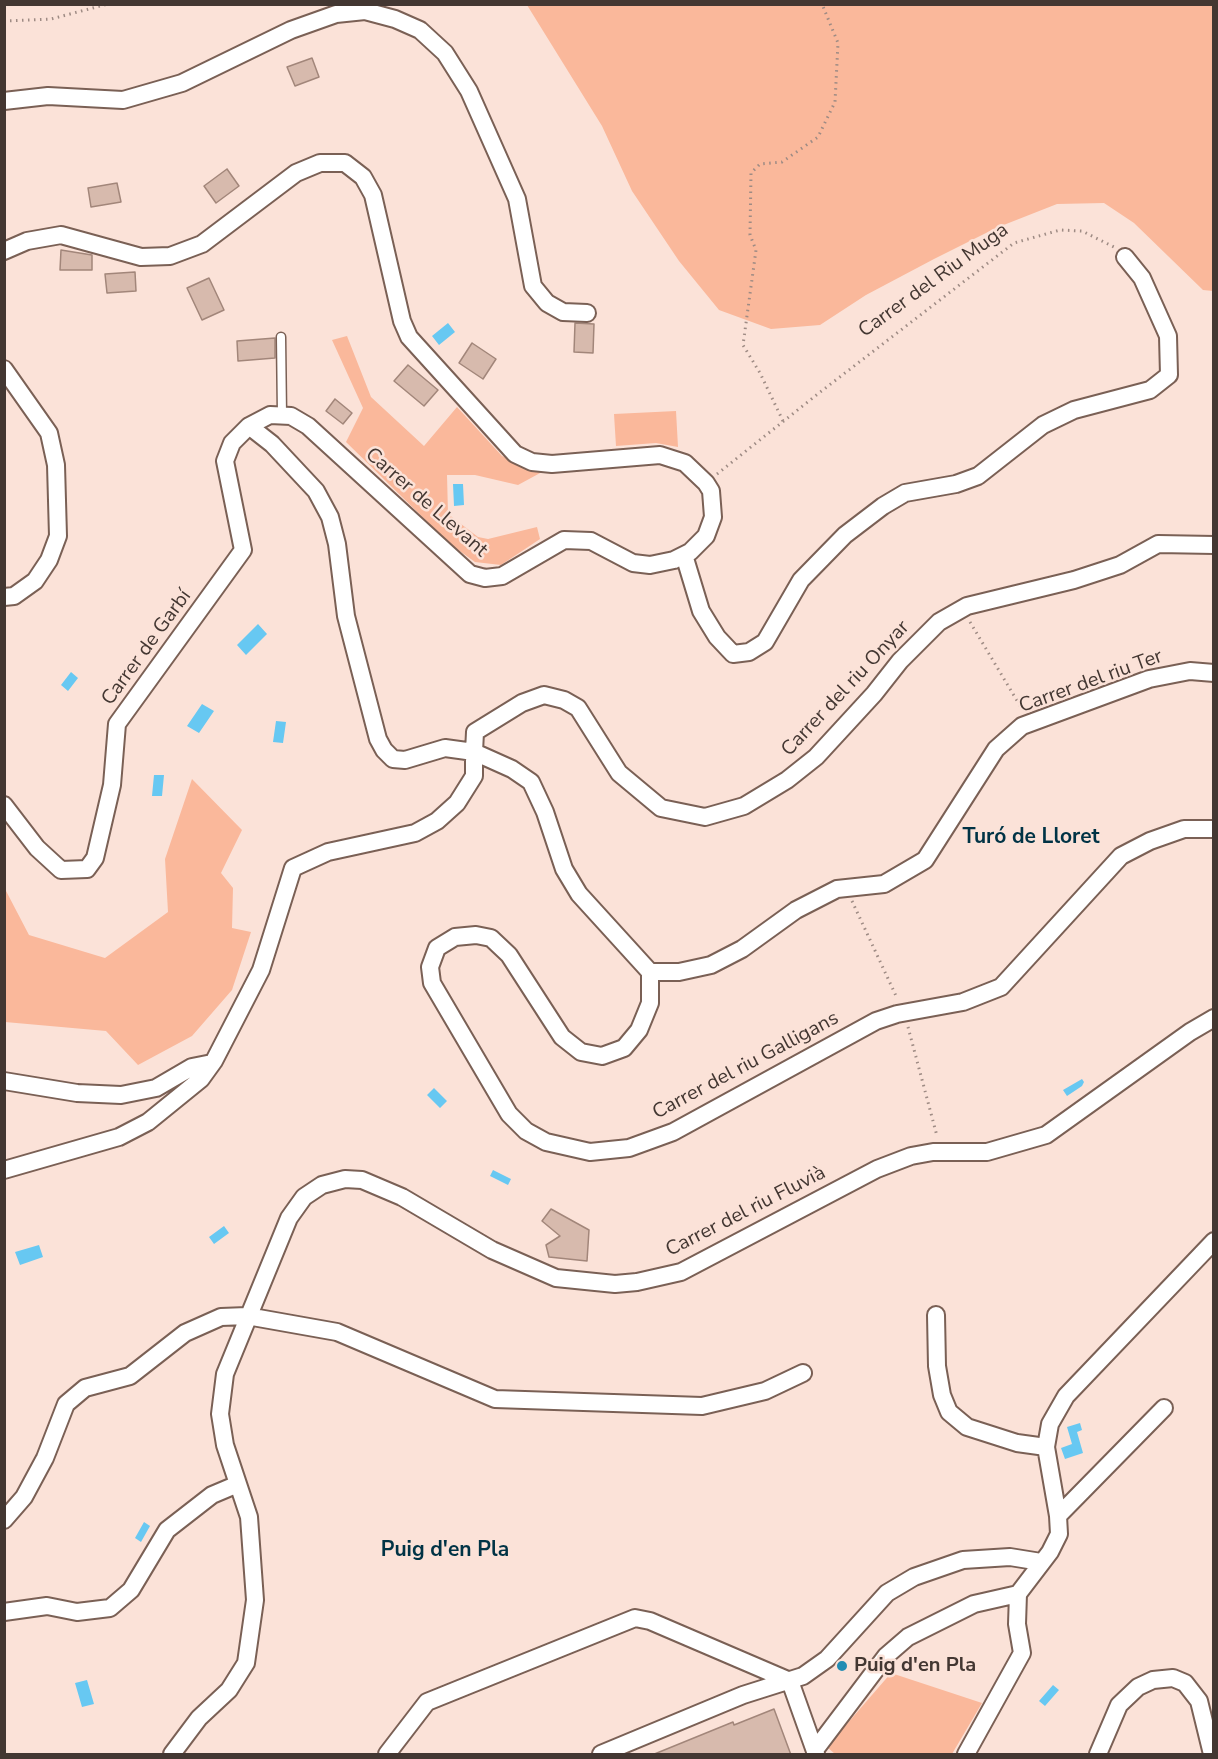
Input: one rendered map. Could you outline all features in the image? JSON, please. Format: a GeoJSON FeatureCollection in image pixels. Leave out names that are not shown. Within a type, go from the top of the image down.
{"type":"FeatureCollection","features":[{"type":"Feature","properties":{"kind":"street"},"geometry":{"type":"LineString","coordinates":[[4,101],[48,96],[123,100],[182,83],[291,30],[336,14],[365,11],[395,19],[420,30],[445,52],[469,92],[517,199],[533,286],[547,303],[563,312],[586,313]]}},
{"type":"Feature","properties":{"kind":"street"},"geometry":{"type":"LineString","coordinates":[[4,251],[27,241],[61,235],[141,257],[170,256],[202,244],[296,173],[320,163],[345,163],[363,177],[373,195],[402,321],[409,337],[515,454],[532,462],[552,464],[660,455],[686,463],[706,483]]}},
{"type":"Feature","properties":{"kind":"street"},"geometry":{"type":"LineString","coordinates":[[684,555],[701,611],[717,637],[733,654],[749,652],[765,642],[801,580],[845,535],[884,506],[905,493],[956,484],[978,476],[1043,425],[1074,410],[1150,390],[1169,375],[1168,336],[1142,278],[1125,257]]}},
{"type":"Feature","properties":{"kind":"street"},"geometry":{"type":"LineString","coordinates":[[4,369],[49,433],[56,465],[58,536],[49,560],[35,581],[14,596],[4,597]]}},
{"type":"Feature","properties":{"kind":"street"},"geometry":{"type":"LineString","coordinates":[[282,415],[270,415],[249,426],[272,444],[316,492],[330,517],[337,544],[346,616],[378,739],[384,750],[393,759],[405,759],[445,748],[474,752],[512,768],[531,782],[545,812],[564,869],[579,894],[650,972]]}},
{"type":"Feature","properties":{"kind":"street","name":"Carrer de Llevant"},"geometry":{"type":"LineString","coordinates":[[282,415],[291,416],[308,426],[470,574],[485,578],[502,576],[564,540],[591,541],[641,564],[650,565],[684,555],[706,536],[712,517],[711,491],[706,483]]}},
{"type":"Feature","properties":{"kind":"street","name":"Carrer de Garbí"},"geometry":{"type":"LineString","coordinates":[[4,805],[37,848],[61,870],[87,869],[95,858],[111,785],[117,724],[243,550],[225,461],[232,443],[249,426]]}},
{"type":"Feature","properties":{"kind":"street","name":"Carrer del riu Onyar"},"geometry":{"type":"LineString","coordinates":[[474,752],[475,732],[522,703],[544,695],[564,700],[578,708],[619,773],[661,808],[705,817],[744,806],[787,780],[808,763],[915,645],[939,622],[963,609],[1120,565],[1158,544],[1214,545]]}},
{"type":"Feature","properties":{"kind":"street","name":"Carrer del riu Ter"},"geometry":{"type":"LineString","coordinates":[[650,972],[679,972],[711,965],[742,949],[796,910],[837,889],[884,884],[925,860],[996,749],[1022,726],[1149,679],[1190,671],[1214,673]]}},
{"type":"Feature","properties":{"kind":"street"},"geometry":{"type":"LineString","coordinates":[[4,1170],[119,1137],[148,1122],[201,1079],[212,1063],[261,970],[293,868],[328,852],[415,833],[437,821],[457,803],[474,776],[474,752]]}},
{"type":"Feature","properties":{"kind":"street","name":"Carrer del riu Galligans"},"geometry":{"type":"LineString","coordinates":[[650,972],[650,1003],[639,1030],[624,1048],[602,1056],[581,1052],[562,1037],[509,955],[491,938],[476,935],[455,937],[437,948],[430,967],[432,983],[509,1114],[526,1131],[546,1142],[590,1152],[629,1148],[673,1132],[876,1021],[904,1012],[963,1002],[1001,987],[1121,856],[1150,841],[1184,829],[1214,829]]}},
{"type":"Feature","properties":{"kind":"street","name":"Carrer del riu Fluvià"},"geometry":{"type":"LineString","coordinates":[[172,1755],[199,1718],[229,1690],[246,1663],[255,1600],[249,1517],[225,1445],[220,1414],[225,1374],[247,1316],[289,1218],[304,1197],[322,1185],[345,1179],[377,1184],[492,1250],[556,1278],[615,1284],[681,1272],[877,1169],[911,1156],[987,1152],[1046,1136],[1190,1032],[1214,1018]]}},
{"type":"Feature","properties":{"kind":"street"},"geometry":{"type":"LineString","coordinates":[[4,1082],[77,1093],[121,1095],[156,1088],[192,1067],[212,1063]]}},
{"type":"Feature","properties":{"kind":"street"},"geometry":{"type":"LineString","coordinates":[[966,1755],[1022,1653],[1017,1624],[1018,1594],[1050,1552],[1059,1534],[1046,1447],[1050,1424],[1066,1396],[1214,1241]]}},
{"type":"Feature","properties":{"kind":"street"},"geometry":{"type":"LineString","coordinates":[[936,1315],[937,1366],[942,1395],[949,1412],[967,1427],[1017,1443],[1046,1447]]}},
{"type":"Feature","properties":{"kind":"street"},"geometry":{"type":"LineString","coordinates":[[4,1520],[24,1497],[45,1458],[66,1404],[85,1389],[130,1376],[185,1334],[221,1317],[247,1316],[337,1332],[495,1399],[702,1406],[765,1391],[803,1373]]}},
{"type":"Feature","properties":{"kind":"street"},"geometry":{"type":"LineString","coordinates":[[1058,1516],[1164,1407]]}},
{"type":"Feature","properties":{"kind":"street"},"geometry":{"type":"LineString","coordinates":[[4,1612],[47,1605],[77,1612],[110,1608],[131,1590],[167,1530],[212,1495],[238,1484]]}},
{"type":"Feature","properties":{"kind":"street"},"geometry":{"type":"LineString","coordinates":[[601,1755],[743,1695],[803,1676],[827,1659],[887,1593],[914,1577],[963,1560],[1010,1557],[1041,1563]]}},
{"type":"Feature","properties":{"kind":"street"},"geometry":{"type":"LineString","coordinates":[[815,1752],[885,1656],[908,1637],[974,1604],[1018,1594]]}},
{"type":"Feature","properties":{"kind":"street"},"geometry":{"type":"LineString","coordinates":[[387,1755],[427,1702],[635,1618],[661,1625],[790,1681],[815,1752]]}},
{"type":"Feature","properties":{"kind":"street"},"geometry":{"type":"LineString","coordinates":[[1098,1755],[1119,1705],[1138,1687],[1153,1680],[1173,1678],[1185,1683],[1199,1701],[1212,1755]]}},
{"type":"Feature","properties":{"kind":"lane"},"geometry":{"type":"LineString","coordinates":[[281,337],[282,415]]}},
{"type":"Feature","properties":{"kind":"path"},"geometry":{"type":"LineString","coordinates":[[4,21],[51,19],[108,4]]}},
{"type":"Feature","properties":{"kind":"path"},"geometry":{"type":"LineString","coordinates":[[783,422],[760,373],[743,345],[756,250],[750,234],[751,173],[760,164],[782,162],[818,137],[835,102],[838,43],[822,4]]}},
{"type":"Feature","properties":{"kind":"path","name":"Carrer del Riu Muga"},"geometry":{"type":"LineString","coordinates":[[706,483],[1014,243],[1060,230],[1082,231],[1107,241],[1125,257]]}},
{"type":"Feature","properties":{"kind":"path"},"geometry":{"type":"LineString","coordinates":[[963,609],[1030,724]]}},
{"type":"Feature","properties":{"kind":"path"},"geometry":{"type":"LineString","coordinates":[[846,888],[904,1012],[941,1153]]}},
{"type":"Feature","properties":{"kind":"shaded area"},"geometry":{"type":"Polygon","coordinates":[[[527,5],[1213,5],[1213,291],[1203,290],[1134,223],[1104,203],[1057,204],[996,228],[934,259],[866,295],[820,325],[771,329],[719,310],[679,261],[632,191],[602,126],[527,5]]]}},
{"type":"Feature","properties":{"kind":"shaded area"},"geometry":{"type":"Polygon","coordinates":[[[347,336],[371,397],[424,446],[457,407],[502,456],[542,472],[518,485],[475,475],[447,475],[448,514],[478,537],[488,539],[537,527],[540,539],[501,565],[475,562],[450,544],[346,442],[363,408],[332,340],[347,336]]]}},
{"type":"Feature","properties":{"kind":"shaded area"},"geometry":{"type":"Polygon","coordinates":[[[676,411],[678,447],[656,443],[616,446],[614,414],[676,411]]]}},
{"type":"Feature","properties":{"kind":"shaded area"},"geometry":{"type":"Polygon","coordinates":[[[192,779],[242,830],[221,873],[233,888],[232,928],[251,932],[232,990],[192,1036],[138,1065],[106,1031],[5,1022],[5,889],[29,935],[105,958],[168,912],[165,859],[192,779]]]}},
{"type":"Feature","properties":{"kind":"shaded area"},"geometry":{"type":"Polygon","coordinates":[[[891,1673],[982,1703],[952,1754],[835,1754],[827,1747],[891,1673]]]}},
{"type":"Feature","properties":{"kind":"water"},"geometry":{"type":"Polygon","coordinates":[[[448,323],[455,332],[439,345],[432,336],[448,323]]]}},
{"type":"Feature","properties":{"kind":"water"},"geometry":{"type":"Polygon","coordinates":[[[453,484],[463,484],[464,505],[454,506],[453,484]]]}},
{"type":"Feature","properties":{"kind":"water"},"geometry":{"type":"Polygon","coordinates":[[[258,624],[267,634],[246,655],[237,645],[258,624]]]}},
{"type":"Feature","properties":{"kind":"water"},"geometry":{"type":"Polygon","coordinates":[[[71,672],[78,678],[68,691],[61,685],[71,672]]]}},
{"type":"Feature","properties":{"kind":"water"},"geometry":{"type":"Polygon","coordinates":[[[202,704],[214,711],[199,733],[187,726],[202,704]]]}},
{"type":"Feature","properties":{"kind":"water"},"geometry":{"type":"Polygon","coordinates":[[[276,721],[286,722],[283,743],[273,742],[276,721]]]}},
{"type":"Feature","properties":{"kind":"water"},"geometry":{"type":"Polygon","coordinates":[[[154,775],[164,775],[162,796],[152,796],[154,775]]]}},
{"type":"Feature","properties":{"kind":"water"},"geometry":{"type":"Polygon","coordinates":[[[1082,1079],[1084,1082],[1082,1086],[1067,1096],[1063,1090],[1082,1079]]]}},
{"type":"Feature","properties":{"kind":"water"},"geometry":{"type":"Polygon","coordinates":[[[434,1088],[447,1101],[440,1108],[427,1095],[434,1088]]]}},
{"type":"Feature","properties":{"kind":"water"},"geometry":{"type":"Polygon","coordinates":[[[493,1170],[511,1179],[508,1185],[490,1176],[493,1170]]]}},
{"type":"Feature","properties":{"kind":"water"},"geometry":{"type":"Polygon","coordinates":[[[224,1226],[229,1233],[214,1244],[209,1237],[224,1226]]]}},
{"type":"Feature","properties":{"kind":"water"},"geometry":{"type":"Polygon","coordinates":[[[39,1245],[43,1257],[20,1265],[15,1252],[39,1245]]]}},
{"type":"Feature","properties":{"kind":"water"},"geometry":{"type":"Polygon","coordinates":[[[1080,1423],[1082,1430],[1077,1432],[1083,1453],[1065,1459],[1061,1448],[1072,1444],[1067,1427],[1080,1423]]]}},
{"type":"Feature","properties":{"kind":"water"},"geometry":{"type":"Polygon","coordinates":[[[144,1522],[150,1526],[141,1542],[135,1538],[144,1522]]]}},
{"type":"Feature","properties":{"kind":"water"},"geometry":{"type":"Polygon","coordinates":[[[87,1680],[94,1704],[82,1707],[75,1683],[87,1680]]]}},
{"type":"Feature","properties":{"kind":"water"},"geometry":{"type":"Polygon","coordinates":[[[1053,1685],[1059,1690],[1045,1706],[1039,1701],[1053,1685]]]}},
{"type":"Feature","properties":{"kind":"building"},"geometry":{"type":"Polygon","coordinates":[[[312,58],[319,77],[295,86],[287,67],[312,58]]]}},
{"type":"Feature","properties":{"kind":"building"},"geometry":{"type":"Polygon","coordinates":[[[227,169],[239,186],[216,203],[204,186],[227,169]]]}},
{"type":"Feature","properties":{"kind":"building"},"geometry":{"type":"Polygon","coordinates":[[[117,183],[121,202],[91,207],[88,188],[117,183]]]}},
{"type":"Feature","properties":{"kind":"building"},"geometry":{"type":"Polygon","coordinates":[[[61,250],[92,255],[92,270],[60,270],[61,250]]]}},
{"type":"Feature","properties":{"kind":"building"},"geometry":{"type":"Polygon","coordinates":[[[135,272],[136,291],[107,293],[105,274],[135,272]]]}},
{"type":"Feature","properties":{"kind":"building"},"geometry":{"type":"Polygon","coordinates":[[[209,278],[224,310],[202,320],[187,288],[209,278]]]}},
{"type":"Feature","properties":{"kind":"building"},"geometry":{"type":"Polygon","coordinates":[[[575,323],[594,324],[593,353],[574,352],[575,323]]]}},
{"type":"Feature","properties":{"kind":"building"},"geometry":{"type":"Polygon","coordinates":[[[275,338],[275,358],[238,361],[237,341],[275,338]]]}},
{"type":"Feature","properties":{"kind":"building"},"geometry":{"type":"Polygon","coordinates":[[[472,343],[496,359],[483,379],[459,363],[472,343]]]}},
{"type":"Feature","properties":{"kind":"building"},"geometry":{"type":"Polygon","coordinates":[[[408,365],[438,390],[424,406],[394,381],[408,365]]]}},
{"type":"Feature","properties":{"kind":"building"},"geometry":{"type":"Polygon","coordinates":[[[335,399],[352,413],[343,424],[326,411],[335,399]]]}},
{"type":"Feature","properties":{"kind":"building"},"geometry":{"type":"Polygon","coordinates":[[[551,1209],[589,1230],[587,1261],[549,1257],[546,1245],[560,1236],[542,1221],[551,1209]]]}},
{"type":"Feature","properties":{"kind":"building"},"geometry":{"type":"Polygon","coordinates":[[[774,1709],[791,1755],[652,1755],[733,1722],[734,1725],[774,1709]]]}},
{"type":"Feature","properties":{"kind":"place","name":"Puig d'en Pla"},"geometry":{"type":"Point","coordinates":[842,1666]}},
{"type":"Feature","properties":{"kind":"district","name":"Turó de Lloret"},"geometry":{"type":"Point","coordinates":[1031,838]}},
{"type":"Feature","properties":{"kind":"district","name":"Puig d'en Pla"},"geometry":{"type":"Point","coordinates":[445,1551]}}]}
